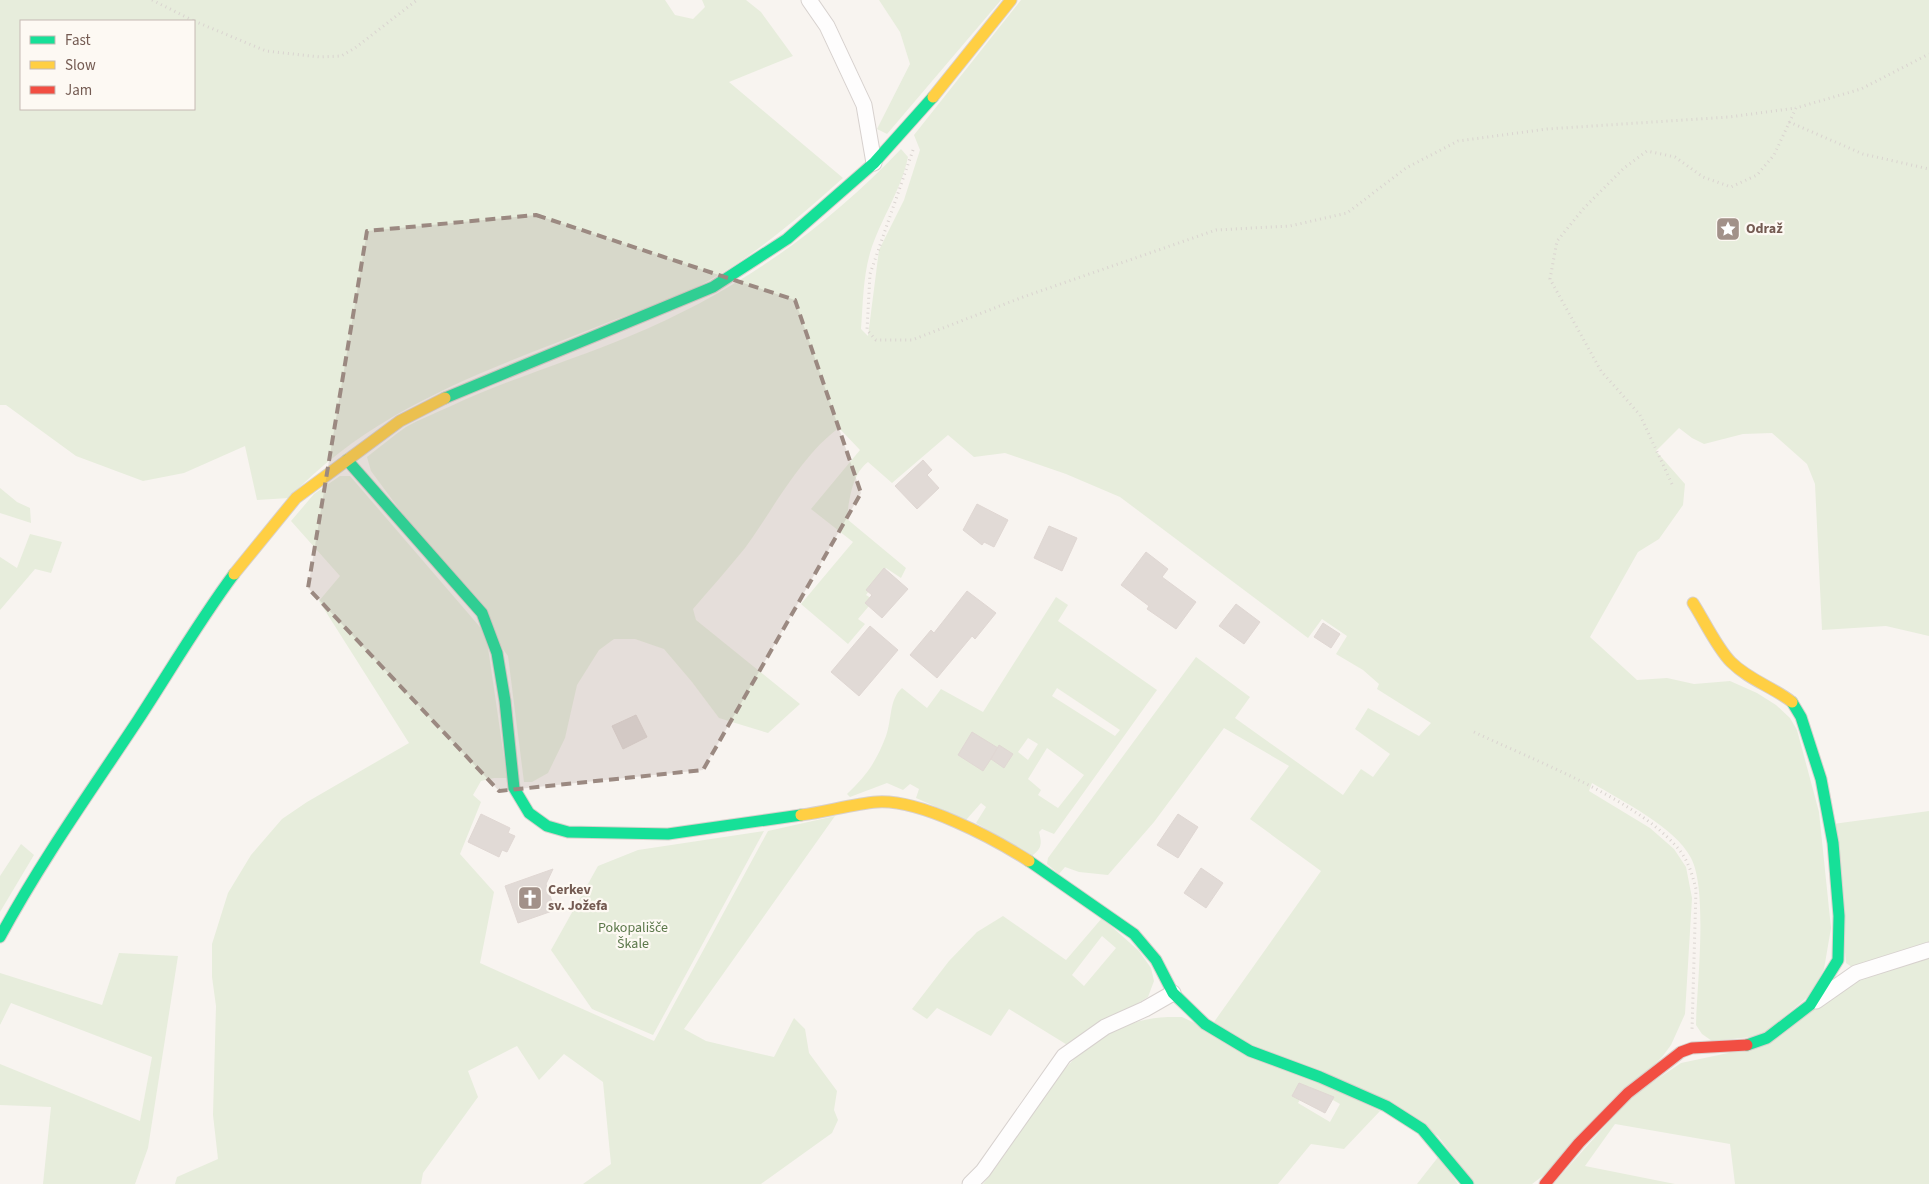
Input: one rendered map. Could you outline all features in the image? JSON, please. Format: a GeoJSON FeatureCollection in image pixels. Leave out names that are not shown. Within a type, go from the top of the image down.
{"type":"FeatureCollection","features":[{"type":"Feature","properties":{"kind":"street"},"geometry":{"type":"LineString","coordinates":[[809,0],[827,26],[864,105],[874,163]]}},
{"type":"Feature","properties":{"kind":"street"},"geometry":{"type":"LineString","coordinates":[[0,937],[27,887],[150,702],[201,618],[254,547],[296,498],[400,421],[459,390],[713,287],[786,239],[874,163],[912,123],[1012,0]]}},
{"type":"Feature","properties":{"kind":"street"},"geometry":{"type":"LineString","coordinates":[[347,460],[482,613],[497,653],[505,701],[514,788],[529,813],[547,826],[568,832],[668,834],[878,802],[909,806],[995,839],[1099,908],[1134,934],[1156,960],[1172,993],[1205,1024],[1250,1051],[1320,1077],[1386,1106],[1422,1129],[1468,1184]]}},
{"type":"Feature","properties":{"kind":"street"},"geometry":{"type":"LineString","coordinates":[[1693,603],[1730,661],[1751,678],[1777,690],[1793,703],[1801,717],[1821,779],[1833,852],[1839,916],[1838,960],[1810,1005]]}},
{"type":"Feature","properties":{"kind":"street"},"geometry":{"type":"LineString","coordinates":[[1545,1184],[1579,1143],[1628,1093],[1681,1052],[1692,1048],[1750,1045],[1767,1038],[1856,973],[1929,950]]}},
{"type":"Feature","properties":{"kind":"street"},"geometry":{"type":"LineString","coordinates":[[970,1184],[983,1171],[1064,1056],[1104,1027],[1145,1009],[1172,993]]}},
{"type":"Feature","properties":{"kind":"path"},"geometry":{"type":"LineString","coordinates":[[152,0],[192,20]]}},
{"type":"Feature","properties":{"kind":"path"},"geometry":{"type":"LineString","coordinates":[[195,21],[266,51],[320,57],[341,56],[355,48],[416,0]]}},
{"type":"Feature","properties":{"kind":"path"},"geometry":{"type":"LineString","coordinates":[[912,123],[914,153],[900,195],[882,236],[870,274],[867,330],[876,340],[912,340],[1023,297],[1216,230],[1290,226],[1347,213],[1406,168],[1458,141],[1547,129],[1729,117],[1796,108],[1861,89],[1929,54]]}},
{"type":"Feature","properties":{"kind":"path"},"geometry":{"type":"LineString","coordinates":[[1672,484],[1640,415],[1601,372],[1550,279],[1557,241],[1584,208],[1624,168],[1647,150],[1675,157],[1703,177],[1731,186],[1757,175],[1774,154],[1796,108]]}},
{"type":"Feature","properties":{"kind":"path"},"geometry":{"type":"LineString","coordinates":[[1789,122],[1863,154],[1929,169]]}},
{"type":"Feature","properties":{"kind":"path"},"geometry":{"type":"LineString","coordinates":[[1474,732],[1622,804],[1653,824],[1676,846],[1691,869],[1696,889],[1692,1048]]}},
{"type":"Feature","properties":{"kind":"highlighted area"},"geometry":{"type":"Polygon","coordinates":[[[536,215],[795,300],[861,493],[703,770],[499,791],[308,588],[367,231],[536,215]]]}},
{"type":"Feature","properties":{"kind":"green space"},"geometry":{"type":"Polygon","coordinates":[[[0,0],[665,0],[675,15],[693,19],[705,7],[702,0],[746,0],[761,12],[793,56],[729,82],[843,178],[754,252],[715,277],[675,297],[527,354],[441,391],[401,412],[361,437],[324,465],[289,498],[257,500],[245,446],[184,473],[143,481],[76,456],[6,405],[0,405],[0,0]]]}},
{"type":"Feature","properties":{"kind":"green space"},"geometry":{"type":"Polygon","coordinates":[[[879,0],[1001,0],[887,134],[877,129],[910,64],[900,32],[879,0]]]}},
{"type":"Feature","properties":{"kind":"green space"},"geometry":{"type":"Polygon","coordinates":[[[1021,0],[1929,0],[1929,636],[1886,626],[1822,630],[1815,484],[1807,464],[1772,433],[1743,434],[1704,444],[1679,428],[1656,451],[1685,484],[1683,505],[1659,539],[1638,552],[1590,637],[1637,680],[1667,678],[1694,684],[1730,681],[1757,693],[1776,705],[1790,718],[1797,730],[1819,812],[1831,928],[1824,969],[1810,995],[1761,1036],[1712,1041],[1702,1034],[1696,1025],[1700,939],[1699,892],[1691,858],[1661,825],[1592,783],[1589,791],[1650,828],[1674,849],[1686,867],[1692,898],[1685,1014],[1671,1045],[1662,1057],[1544,1175],[1532,1184],[1474,1184],[1438,1136],[1227,1033],[1214,1022],[1321,871],[1250,819],[1289,766],[1224,728],[1154,822],[1108,875],[1079,872],[1065,867],[1059,874],[1047,864],[1048,858],[1196,657],[1250,697],[1235,718],[1343,795],[1361,769],[1373,777],[1390,754],[1355,729],[1368,708],[1419,736],[1431,723],[1377,689],[1379,684],[1363,670],[1336,654],[1347,636],[1322,619],[1308,638],[1120,497],[1066,474],[1005,453],[974,457],[948,435],[892,483],[868,462],[858,473],[850,496],[847,519],[906,568],[901,578],[886,568],[866,595],[874,600],[858,619],[865,624],[848,644],[801,604],[853,542],[811,509],[860,450],[839,428],[825,439],[800,468],[745,548],[693,609],[696,620],[800,704],[768,733],[719,718],[664,649],[635,639],[614,639],[599,650],[577,685],[565,738],[548,773],[532,782],[524,782],[508,656],[371,471],[367,457],[411,424],[495,387],[630,336],[668,319],[741,280],[808,233],[840,207],[901,149],[908,157],[905,170],[874,241],[866,272],[861,329],[868,336],[879,250],[904,200],[920,150],[914,135],[1021,0]]]}},
{"type":"Feature","properties":{"kind":"green space"},"geometry":{"type":"Polygon","coordinates":[[[340,476],[350,476],[486,634],[507,778],[481,781],[473,795],[481,802],[460,854],[494,892],[480,963],[654,1041],[768,831],[835,816],[684,1029],[706,1041],[774,1057],[794,1018],[805,1029],[809,1053],[837,1091],[834,1110],[838,1120],[832,1133],[761,1184],[583,1184],[611,1164],[603,1082],[564,1054],[539,1080],[517,1046],[468,1071],[478,1097],[423,1173],[421,1184],[175,1184],[177,1177],[218,1159],[213,1115],[216,1006],[212,977],[212,944],[228,893],[251,855],[282,819],[307,802],[409,743],[319,601],[340,576],[291,521],[314,494],[340,476]]]}},
{"type":"Feature","properties":{"kind":"green space"},"geometry":{"type":"Polygon","coordinates":[[[0,488],[17,502],[30,508],[31,523],[0,513],[0,488]]]}},
{"type":"Feature","properties":{"kind":"green space"},"geometry":{"type":"Polygon","coordinates":[[[30,534],[62,542],[51,573],[35,569],[0,610],[0,557],[17,568],[30,534]]]}},
{"type":"Feature","properties":{"kind":"green space"},"geometry":{"type":"Polygon","coordinates":[[[1056,597],[1068,605],[1058,621],[1157,690],[1054,834],[1042,829],[1039,832],[1040,846],[1038,851],[1032,856],[976,823],[986,807],[981,803],[966,820],[916,798],[919,789],[910,784],[903,790],[887,783],[850,797],[847,794],[870,768],[878,753],[888,730],[895,698],[902,688],[927,708],[941,689],[983,712],[1056,597]],[[1057,688],[1052,696],[1115,736],[1120,730],[1057,688]],[[1028,738],[1018,752],[1028,760],[1038,744],[1028,738]],[[1047,748],[1028,779],[1041,790],[1038,795],[1058,808],[1084,775],[1047,748]]]}},
{"type":"Feature","properties":{"kind":"green space"},"geometry":{"type":"Polygon","coordinates":[[[1929,811],[1929,944],[1852,967],[1846,963],[1833,824],[1929,811]]]}},
{"type":"Feature","properties":{"kind":"green space","name":"Pokopališče Škale"},"geometry":{"type":"Polygon","coordinates":[[[764,831],[653,1035],[592,1009],[551,950],[598,866],[638,850],[764,831]]]}},
{"type":"Feature","properties":{"kind":"green space"},"geometry":{"type":"Polygon","coordinates":[[[21,844],[34,855],[0,912],[0,876],[21,844]]]}},
{"type":"Feature","properties":{"kind":"green space"},"geometry":{"type":"Polygon","coordinates":[[[1003,916],[1066,960],[1102,918],[1139,951],[1151,968],[1154,981],[1148,997],[1069,1046],[1009,1009],[991,1036],[937,1008],[927,1019],[912,1009],[949,961],[977,932],[1003,916]],[[1102,936],[1072,975],[1084,986],[1116,948],[1102,936]]]}},
{"type":"Feature","properties":{"kind":"green space"},"geometry":{"type":"Polygon","coordinates":[[[119,953],[178,956],[148,1148],[135,1184],[43,1184],[51,1107],[0,1105],[0,1064],[140,1121],[152,1057],[11,1003],[0,1025],[0,973],[102,1005],[119,953]]]}},
{"type":"Feature","properties":{"kind":"green space"},"geometry":{"type":"Polygon","coordinates":[[[1929,954],[1929,1184],[1735,1184],[1730,1144],[1615,1124],[1585,1166],[1675,1184],[1553,1184],[1632,1096],[1681,1063],[1728,1053],[1877,970],[1929,954]]]}},
{"type":"Feature","properties":{"kind":"green space"},"geometry":{"type":"Polygon","coordinates":[[[1168,1017],[1182,1017],[1380,1111],[1344,1149],[1311,1144],[1278,1184],[983,1184],[1058,1077],[1079,1054],[1104,1036],[1133,1023],[1168,1017]],[[1308,1086],[1298,1103],[1330,1122],[1340,1104],[1308,1086]]]}},
{"type":"Feature","properties":{"kind":"green space"},"geometry":{"type":"Polygon","coordinates":[[[1439,1156],[1458,1184],[1417,1184],[1439,1156]]]}},
{"type":"Feature","properties":{"kind":"building"},"geometry":{"type":"Polygon","coordinates":[[[923,460],[932,470],[927,475],[939,488],[917,509],[895,486],[923,460]]]}},
{"type":"Feature","properties":{"kind":"building"},"geometry":{"type":"Polygon","coordinates":[[[977,504],[1008,520],[994,547],[984,542],[982,545],[963,530],[977,504]]]}},
{"type":"Feature","properties":{"kind":"building"},"geometry":{"type":"Polygon","coordinates":[[[1049,526],[1077,538],[1062,571],[1034,558],[1049,526]]]}},
{"type":"Feature","properties":{"kind":"building"},"geometry":{"type":"Polygon","coordinates":[[[1146,552],[1168,569],[1162,577],[1196,602],[1176,629],[1147,609],[1149,606],[1121,585],[1146,552]]]}},
{"type":"Feature","properties":{"kind":"building"},"geometry":{"type":"Polygon","coordinates":[[[884,568],[908,589],[882,618],[865,603],[872,595],[866,590],[884,568]]]}},
{"type":"Feature","properties":{"kind":"building"},"geometry":{"type":"Polygon","coordinates":[[[967,591],[996,613],[975,639],[972,636],[937,678],[910,655],[931,630],[934,633],[967,591]]]}},
{"type":"Feature","properties":{"kind":"building"},"geometry":{"type":"Polygon","coordinates":[[[1236,604],[1260,622],[1244,644],[1219,626],[1236,604]]]}},
{"type":"Feature","properties":{"kind":"building"},"geometry":{"type":"Polygon","coordinates":[[[1323,623],[1340,634],[1331,648],[1314,637],[1323,623]]]}},
{"type":"Feature","properties":{"kind":"building"},"geometry":{"type":"Polygon","coordinates":[[[870,626],[898,650],[859,696],[831,672],[870,626]]]}},
{"type":"Feature","properties":{"kind":"building"},"geometry":{"type":"Polygon","coordinates":[[[636,715],[647,737],[623,749],[612,726],[636,715]]]}},
{"type":"Feature","properties":{"kind":"building"},"geometry":{"type":"Polygon","coordinates":[[[972,732],[998,748],[983,771],[958,755],[972,732]]]}},
{"type":"Feature","properties":{"kind":"building"},"geometry":{"type":"Polygon","coordinates":[[[999,745],[1013,754],[1004,768],[991,759],[999,745]]]}},
{"type":"Feature","properties":{"kind":"building"},"geometry":{"type":"Polygon","coordinates":[[[481,814],[510,828],[508,833],[515,836],[507,852],[502,850],[499,857],[468,842],[481,814]]]}},
{"type":"Feature","properties":{"kind":"building"},"geometry":{"type":"Polygon","coordinates":[[[1178,814],[1198,827],[1178,858],[1157,845],[1178,814]]]}},
{"type":"Feature","properties":{"kind":"building"},"geometry":{"type":"Polygon","coordinates":[[[1201,868],[1223,883],[1206,908],[1184,893],[1201,868]]]}},
{"type":"Feature","properties":{"kind":"building","name":"Cerkev sv. Jožefa"},"geometry":{"type":"Polygon","coordinates":[[[553,869],[546,884],[555,910],[518,923],[505,886],[553,869]]]}},
{"type":"Feature","properties":{"kind":"building"},"geometry":{"type":"Polygon","coordinates":[[[1299,1083],[1334,1097],[1325,1113],[1292,1096],[1299,1083]]]}},
{"type":"Feature","properties":{"kind":"traffic: fast"},"geometry":{"type":"LineString","coordinates":[[445,398],[713,287],[787,239],[874,163],[933,97]]}},
{"type":"Feature","properties":{"kind":"traffic: fast"},"geometry":{"type":"LineString","coordinates":[[347,460],[482,613],[497,653],[505,701],[514,788],[529,813],[547,826],[568,832],[668,834],[801,815]]}},
{"type":"Feature","properties":{"kind":"traffic: fast"},"geometry":{"type":"LineString","coordinates":[[0,937],[49,854],[234,574]]}},
{"type":"Feature","properties":{"kind":"traffic: fast"},"geometry":{"type":"LineString","coordinates":[[1747,1045],[1767,1038],[1810,1005],[1838,960],[1839,916],[1833,843],[1821,779],[1801,717],[1792,702]]}},
{"type":"Feature","properties":{"kind":"traffic: fast"},"geometry":{"type":"LineString","coordinates":[[1029,861],[1134,934],[1156,960],[1173,993],[1205,1024],[1250,1051],[1320,1077],[1386,1106],[1422,1129],[1468,1184]]}},
{"type":"Feature","properties":{"kind":"traffic: slow"},"geometry":{"type":"LineString","coordinates":[[933,97],[1011,0]]}},
{"type":"Feature","properties":{"kind":"traffic: slow"},"geometry":{"type":"LineString","coordinates":[[234,574],[296,498],[400,421],[445,398]]}},
{"type":"Feature","properties":{"kind":"traffic: slow"},"geometry":{"type":"LineString","coordinates":[[1693,603],[1716,642],[1731,662],[1745,674],[1792,702]]}},
{"type":"Feature","properties":{"kind":"traffic: slow"},"geometry":{"type":"LineString","coordinates":[[801,815],[877,802],[914,807],[934,813],[976,831],[1029,861]]}},
{"type":"Feature","properties":{"kind":"traffic: jam"},"geometry":{"type":"LineString","coordinates":[[1545,1184],[1579,1143],[1628,1093],[1681,1052],[1692,1048],[1747,1045]]}},
{"type":"Feature","properties":{"kind":"place","name":"Odraž"},"geometry":{"type":"Point","coordinates":[1728,229]}},
{"type":"Feature","properties":{"kind":"place","name":"Cerkev sv. Jožefa"},"geometry":{"type":"Point","coordinates":[530,898]}}]}
